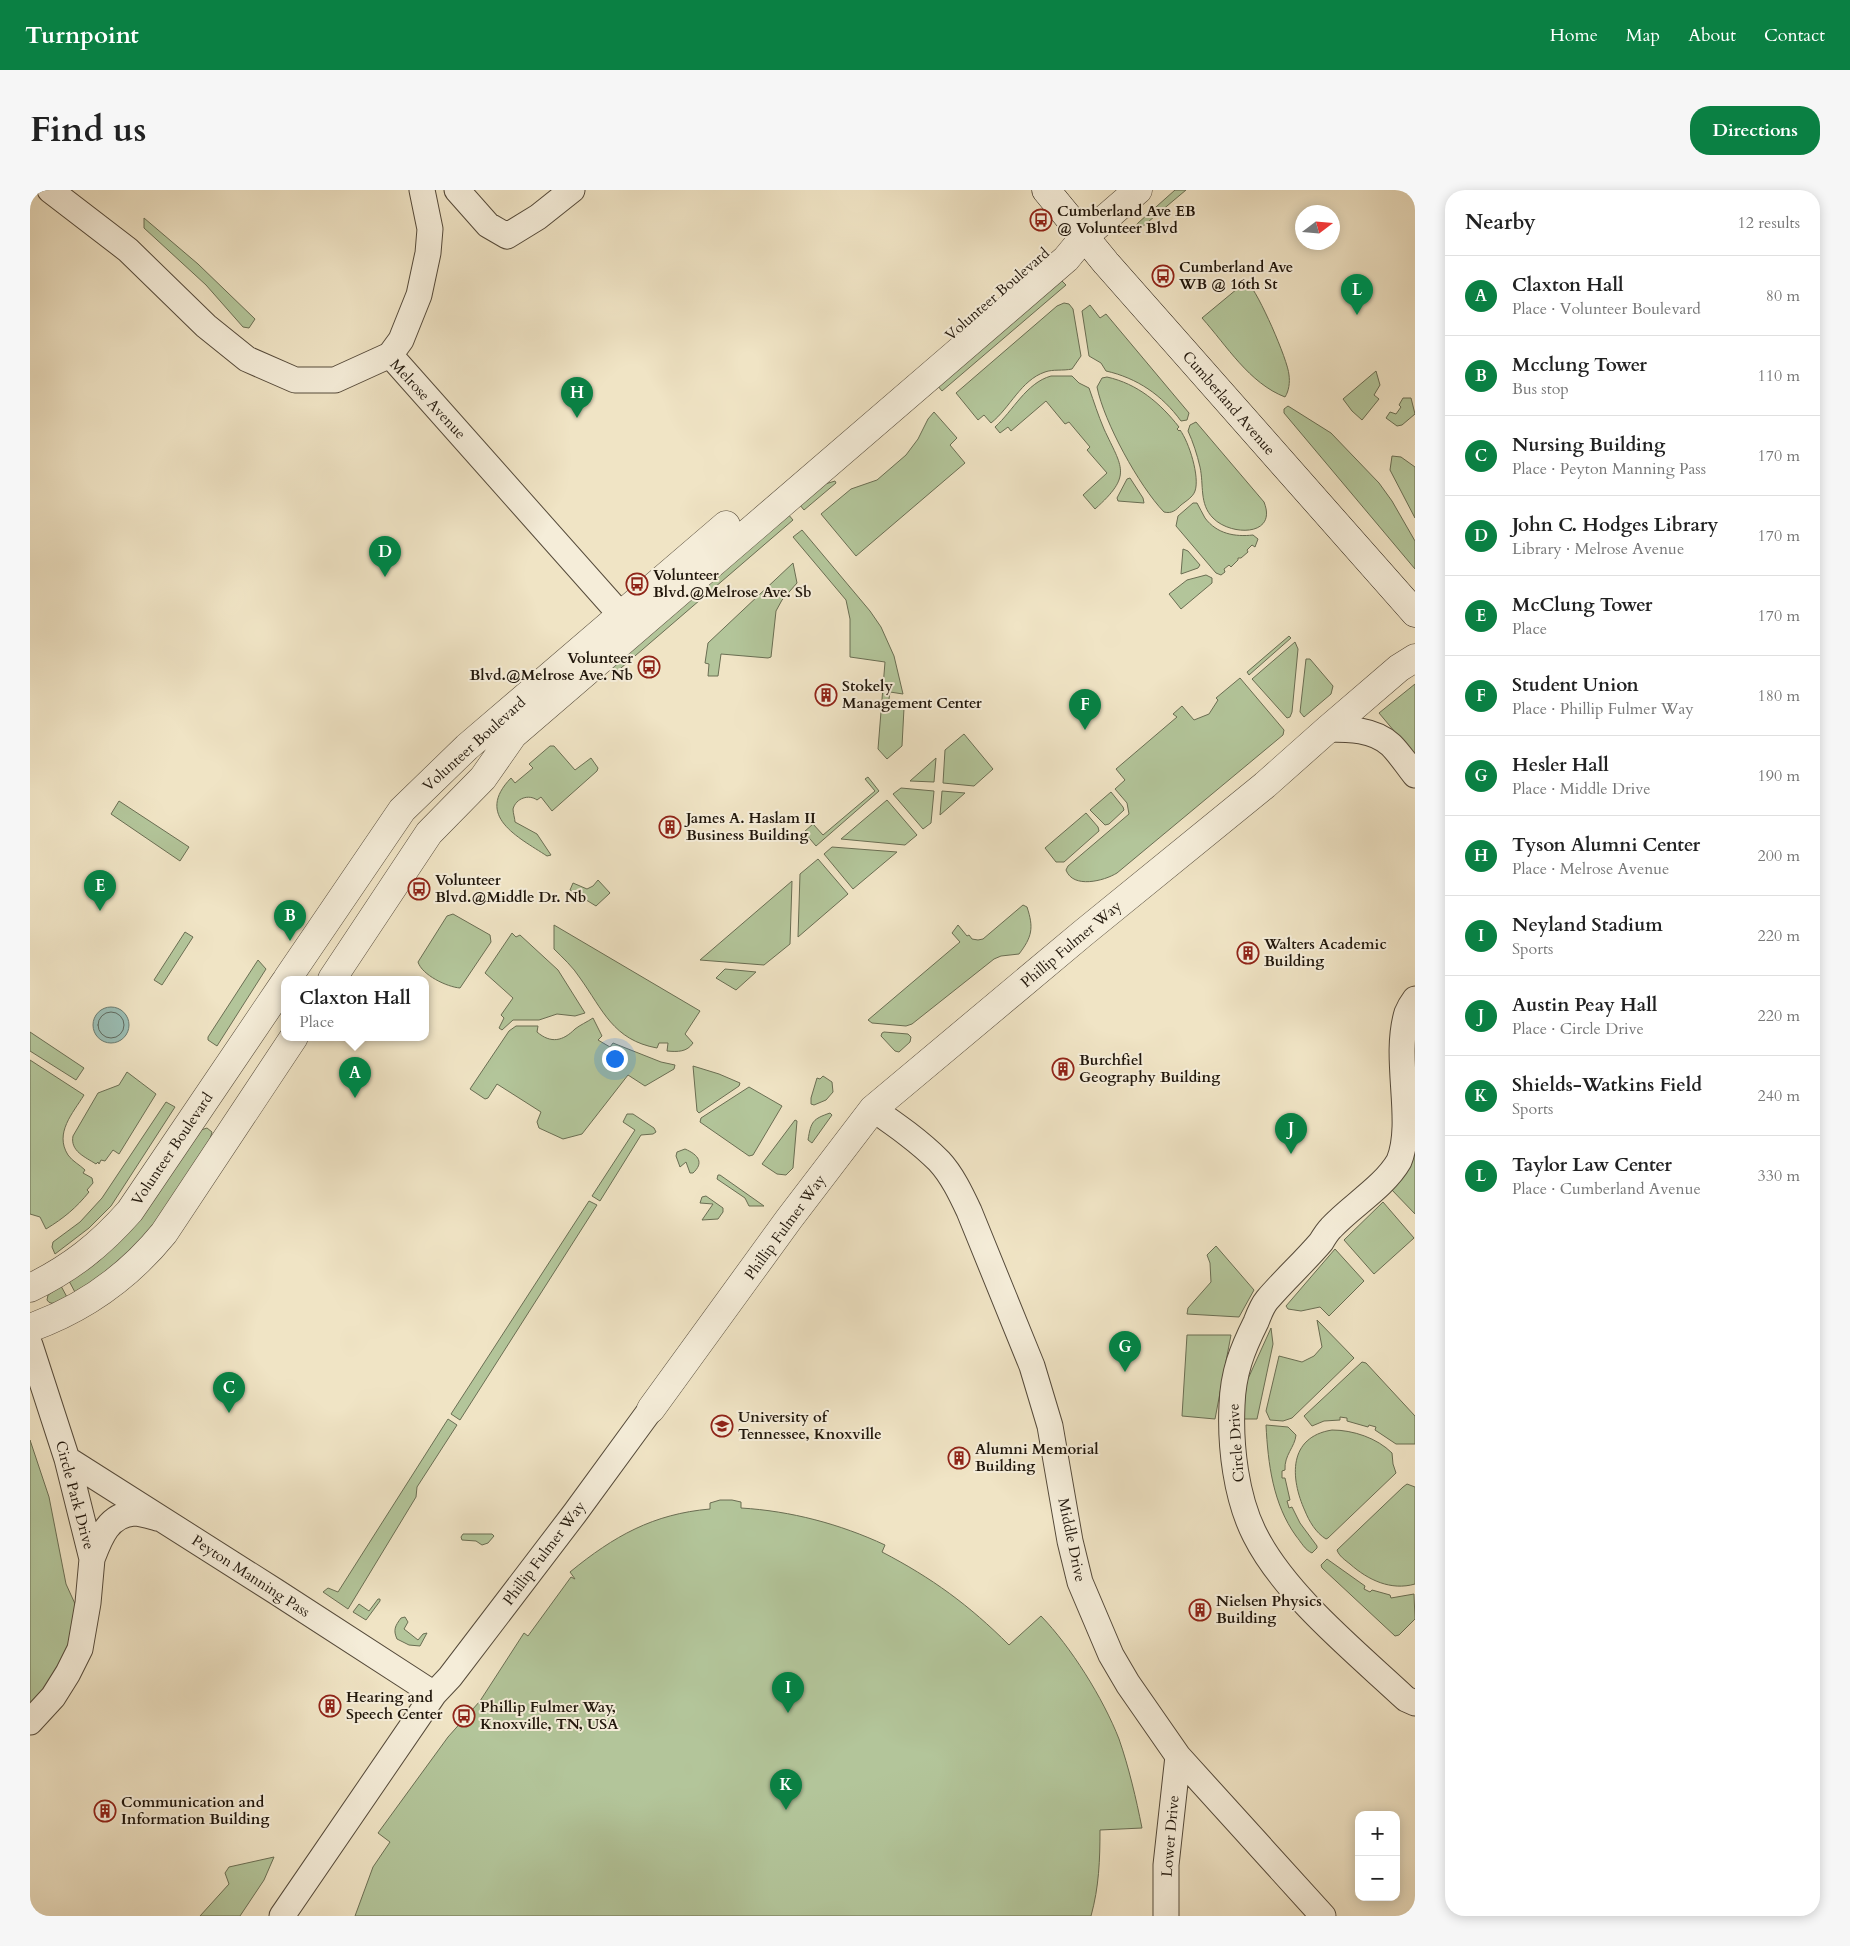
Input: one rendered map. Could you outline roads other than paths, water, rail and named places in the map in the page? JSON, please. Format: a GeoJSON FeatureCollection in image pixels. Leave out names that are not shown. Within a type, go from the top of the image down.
{"type":"FeatureCollection","features":[{"type":"Feature","properties":{"kind":"street","name":"Melrose Avenue"},"geometry":{"type":"LineString","coordinates":[[50,190],[128,250],[206,326],[247,359],[295,380],[335,380],[390,355],[627,622]]}},
{"type":"Feature","properties":{"kind":"street"},"geometry":{"type":"LineString","coordinates":[[390,355],[401,340],[409,323],[425,271],[430,229],[422,190]]}},
{"type":"Feature","properties":{"kind":"street"},"geometry":{"type":"LineString","coordinates":[[457,190],[488,225],[507,236],[538,217],[572,190]]}},
{"type":"Feature","properties":{"kind":"street","name":"Cumberland Avenue"},"geometry":{"type":"LineString","coordinates":[[1046,190],[1106,263],[1415,613]]}},
{"type":"Feature","properties":{"kind":"street","name":"Volunteer Boulevard"},"geometry":{"type":"LineString","coordinates":[[294,976],[402,810],[467,748],[627,622],[1066,259],[1085,236],[1138,190]]}},
{"type":"Feature","properties":{"kind":"street","name":"Volunteer Boulevard"},"geometry":{"type":"LineString","coordinates":[[334,976],[428,833],[482,778],[513,735],[627,622]]}},
{"type":"Feature","properties":{"kind":"street","name":"Phillip Fulmer Way"},"geometry":{"type":"LineString","coordinates":[[282,1916],[434,1694],[450,1677],[563,1528],[789,1219],[873,1109],[1082,934],[1265,785],[1399,668],[1415,658]]}},
{"type":"Feature","properties":{"kind":"street"},"geometry":{"type":"LineString","coordinates":[[1328,729],[1355,729],[1378,737],[1390,744],[1415,775]]}},
{"type":"Feature","properties":{"kind":"street","name":"Volunteer Boulevard"},"geometry":{"type":"LineString","coordinates":[[30,1288],[67,1268],[89,1252],[110,1233],[130,1210],[281,995]]}},
{"type":"Feature","properties":{"kind":"street","name":"Circle Drive"},"geometry":{"type":"LineString","coordinates":[[1415,999],[1407,1013],[1404,1038],[1403,1055],[1408,1128],[1404,1150],[1389,1174],[1330,1229],[1265,1302],[1245,1343],[1235,1370],[1231,1420],[1237,1480],[1244,1507],[1255,1535],[1268,1556],[1289,1584],[1323,1621],[1406,1699],[1415,1703]]}},
{"type":"Feature","properties":{"kind":"street"},"geometry":{"type":"LineString","coordinates":[[30,1328],[77,1308],[126,1273],[147,1254],[164,1232],[291,1041]]}},
{"type":"Feature","properties":{"kind":"street"},"geometry":{"type":"LineString","coordinates":[[201,1108],[232,1129]]}},
{"type":"Feature","properties":{"kind":"street","name":"Middle Drive"},"geometry":{"type":"LineString","coordinates":[[873,1109],[903,1129],[939,1162],[969,1210],[1021,1336],[1050,1426],[1070,1541],[1080,1582],[1111,1654],[1128,1684],[1178,1756],[1322,1916]]}},
{"type":"Feature","properties":{"kind":"street","name":"Circle Park Drive"},"geometry":{"type":"LineString","coordinates":[[30,1345],[67,1459],[92,1558],[88,1603],[80,1648],[68,1673],[53,1697],[30,1722]]}},
{"type":"Feature","properties":{"kind":"street","name":"Peyton Manning Pass"},"geometry":{"type":"LineString","coordinates":[[67,1459],[434,1694]]}},
{"type":"Feature","properties":{"kind":"street"},"geometry":{"type":"LineString","coordinates":[[92,1558],[102,1533],[113,1522],[124,1515],[136,1513],[159,1518]]}},
{"type":"Feature","properties":{"kind":"street","name":"Lower Drive"},"geometry":{"type":"LineString","coordinates":[[1166,1916],[1166,1865],[1178,1756]]}},
{"type":"Feature","properties":{"kind":"water"},"geometry":{"type":"Polygon","coordinates":[[[111,1007],[124,1012],[129,1025],[124,1038],[111,1043],[98,1038],[93,1025],[98,1012],[111,1007]]]}},
{"type":"Feature","properties":{"kind":"place","name":"Cumberland Ave EB @ Volunteer Blvd"},"geometry":{"type":"Point","coordinates":[1041,220]}},
{"type":"Feature","properties":{"kind":"place","name":"Cumberland Ave WB @ 16th St"},"geometry":{"type":"Point","coordinates":[1163,276]}},
{"type":"Feature","properties":{"kind":"place","name":"Taylor Law Center"},"geometry":{"type":"Point","coordinates":[1357,315]}},
{"type":"Feature","properties":{"kind":"place","name":"Tyson Alumni Center"},"geometry":{"type":"Point","coordinates":[577,418]}},
{"type":"Feature","properties":{"kind":"place","name":"John C. Hodges Library"},"geometry":{"type":"Point","coordinates":[385,577]}},
{"type":"Feature","properties":{"kind":"place","name":"Volunteer Blvd.@Melrose Ave. Sb"},"geometry":{"type":"Point","coordinates":[637,584]}},
{"type":"Feature","properties":{"kind":"place","name":"Volunteer Blvd.@Melrose Ave. Nb"},"geometry":{"type":"Point","coordinates":[649,667]}},
{"type":"Feature","properties":{"kind":"place","name":"Stokely Management Center"},"geometry":{"type":"Point","coordinates":[826,695]}},
{"type":"Feature","properties":{"kind":"place","name":"Student Union"},"geometry":{"type":"Point","coordinates":[1085,730]}},
{"type":"Feature","properties":{"kind":"place","name":"James A. Haslam II Business Building"},"geometry":{"type":"Point","coordinates":[670,827]}},
{"type":"Feature","properties":{"kind":"place","name":"Volunteer Blvd.@Middle Dr. Nb"},"geometry":{"type":"Point","coordinates":[419,889]}},
{"type":"Feature","properties":{"kind":"place","name":"McClung Tower"},"geometry":{"type":"Point","coordinates":[100,911]}},
{"type":"Feature","properties":{"kind":"place","name":"Mcclung Tower"},"geometry":{"type":"Point","coordinates":[290,941]}},
{"type":"Feature","properties":{"kind":"place","name":"Walters Academic Building"},"geometry":{"type":"Point","coordinates":[1248,953]}},
{"type":"Feature","properties":{"kind":"place","name":"Burchfiel Geography Building"},"geometry":{"type":"Point","coordinates":[1063,1069]}},
{"type":"Feature","properties":{"kind":"place","name":"Claxton Hall"},"geometry":{"type":"Point","coordinates":[355,1098]}},
{"type":"Feature","properties":{"kind":"place","name":"Austin Peay Hall"},"geometry":{"type":"Point","coordinates":[1291,1154]}},
{"type":"Feature","properties":{"kind":"place","name":"Hesler Hall"},"geometry":{"type":"Point","coordinates":[1125,1372]}},
{"type":"Feature","properties":{"kind":"place","name":"Nursing Building"},"geometry":{"type":"Point","coordinates":[229,1413]}},
{"type":"Feature","properties":{"kind":"place","name":"University of Tennessee, Knoxville"},"geometry":{"type":"Point","coordinates":[722,1426]}},
{"type":"Feature","properties":{"kind":"place","name":"Alumni Memorial Building"},"geometry":{"type":"Point","coordinates":[959,1458]}},
{"type":"Feature","properties":{"kind":"place","name":"Nielsen Physics Building"},"geometry":{"type":"Point","coordinates":[1200,1610]}},
{"type":"Feature","properties":{"kind":"place","name":"Hearing and Speech Center"},"geometry":{"type":"Point","coordinates":[330,1706]}},
{"type":"Feature","properties":{"kind":"place","name":"Neyland Stadium"},"geometry":{"type":"Point","coordinates":[788,1713]}},
{"type":"Feature","properties":{"kind":"place","name":"Phillip Fulmer Way, Knoxville, TN, USA"},"geometry":{"type":"Point","coordinates":[464,1716]}},
{"type":"Feature","properties":{"kind":"place","name":"Shields-Watkins Field"},"geometry":{"type":"Point","coordinates":[786,1810]}},
{"type":"Feature","properties":{"kind":"place","name":"Communication and Information Building"},"geometry":{"type":"Point","coordinates":[105,1811]}}]}
